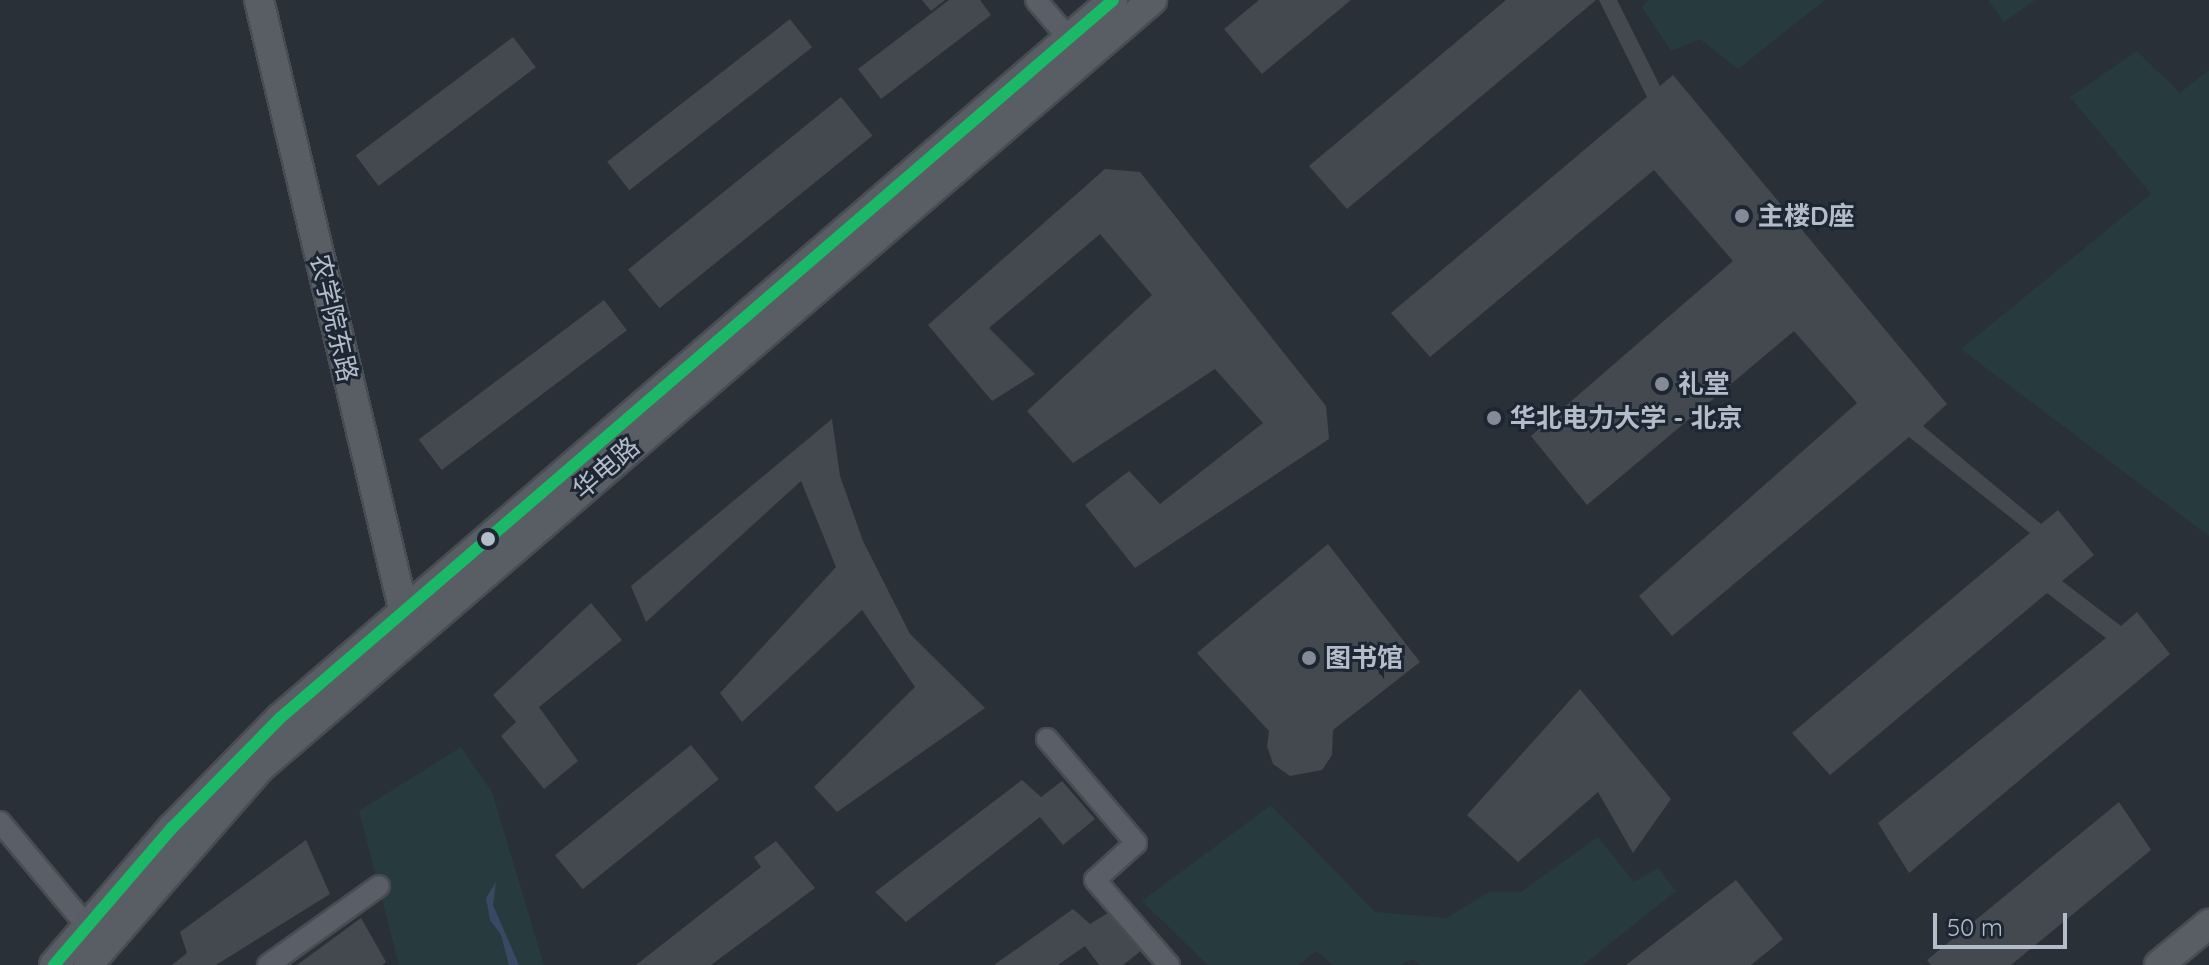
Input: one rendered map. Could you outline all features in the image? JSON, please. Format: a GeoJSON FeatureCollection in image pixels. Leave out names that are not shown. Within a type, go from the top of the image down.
{"type":"FeatureCollection","features":[{"type":"Feature","properties":{"kind":"street","name":"农学院东路"},"geometry":{"type":"LineString","coordinates":[[259,0],[407,624]]}},
{"type":"Feature","properties":{"kind":"street"},"geometry":{"type":"LineString","coordinates":[[1036,0],[1077,48]]}},
{"type":"Feature","properties":{"kind":"street","name":"华电路"},"geometry":{"type":"LineString","coordinates":[[1077,48],[1113,0]]}},
{"type":"Feature","properties":{"kind":"street","name":"华电路"},"geometry":{"type":"LineString","coordinates":[[54,965],[247,750],[407,624],[1077,48],[1152,0]]}},
{"type":"Feature","properties":{"kind":"street","name":"华电路"},"geometry":{"type":"LineString","coordinates":[[88,965],[261,767],[407,624]]}},
{"type":"Feature","properties":{"kind":"street"},"geometry":{"type":"LineString","coordinates":[[1047,739],[1136,843],[1095,880],[1169,965]]}},
{"type":"Feature","properties":{"kind":"street"},"geometry":{"type":"LineString","coordinates":[[0,822],[87,926]]}},
{"type":"Feature","properties":{"kind":"street"},"geometry":{"type":"LineString","coordinates":[[268,965],[379,886]]}},
{"type":"Feature","properties":{"kind":"street"},"geometry":{"type":"LineString","coordinates":[[2159,965],[2209,924]]}},
{"type":"Feature","properties":{"kind":"green space"},"geometry":{"type":"Polygon","coordinates":[[[1649,0],[1825,0],[1738,69],[1700,39],[1671,51],[1642,7],[1649,0]]]}},
{"type":"Feature","properties":{"kind":"green space"},"geometry":{"type":"Polygon","coordinates":[[[1988,0],[2035,0],[2004,22],[1988,0]]]}},
{"type":"Feature","properties":{"kind":"green space"},"geometry":{"type":"Polygon","coordinates":[[[2137,51],[2180,93],[2209,70],[2209,536],[1961,349],[2151,194],[2070,97],[2137,51]]]}},
{"type":"Feature","properties":{"kind":"green space"},"geometry":{"type":"Polygon","coordinates":[[[461,747],[492,792],[544,965],[399,965],[359,811],[461,747]]]}},
{"type":"Feature","properties":{"kind":"green space"},"geometry":{"type":"Polygon","coordinates":[[[1271,805],[1375,912],[1447,918],[1489,892],[1521,892],[1598,837],[1634,882],[1658,868],[1676,891],[1583,965],[1420,965],[1412,959],[1400,965],[1333,965],[1316,951],[1298,965],[1208,965],[1142,901],[1271,805]]]}},
{"type":"Feature","properties":{"kind":"water"},"geometry":{"type":"Polygon","coordinates":[[[496,882],[493,905],[519,965],[509,965],[501,935],[490,920],[486,898],[496,882]]]}},
{"type":"Feature","properties":{"kind":"building"},"geometry":{"type":"Polygon","coordinates":[[[922,0],[945,0],[931,11],[922,0]]]}},
{"type":"Feature","properties":{"kind":"building"},"geometry":{"type":"Polygon","coordinates":[[[949,0],[980,0],[991,15],[881,99],[858,69],[949,0]]]}},
{"type":"Feature","properties":{"kind":"building"},"geometry":{"type":"Polygon","coordinates":[[[1259,0],[1351,0],[1262,74],[1224,29],[1259,0]]]}},
{"type":"Feature","properties":{"kind":"building"},"geometry":{"type":"Polygon","coordinates":[[[1506,0],[1596,0],[1347,209],[1309,166],[1506,0]]]}},
{"type":"Feature","properties":{"kind":"building"},"geometry":{"type":"Polygon","coordinates":[[[1599,0],[1617,0],[1660,86],[1673,75],[1947,404],[1923,426],[2041,524],[2058,510],[2094,555],[2062,581],[2121,626],[2137,612],[2170,654],[1909,873],[1878,823],[2106,638],[2047,593],[1830,775],[1792,733],[2030,533],[1909,437],[1672,636],[1639,596],[1857,403],[1794,331],[1587,505],[1531,436],[1733,261],[1654,170],[1430,357],[1391,313],[1647,97],[1599,0]]]}},
{"type":"Feature","properties":{"kind":"building"},"geometry":{"type":"Polygon","coordinates":[[[790,19],[812,47],[629,190],[607,162],[790,19]]]}},
{"type":"Feature","properties":{"kind":"building"},"geometry":{"type":"Polygon","coordinates":[[[513,37],[536,67],[379,186],[356,156],[513,37]]]}},
{"type":"Feature","properties":{"kind":"building"},"geometry":{"type":"Polygon","coordinates":[[[841,97],[872,136],[660,308],[628,269],[841,97]]]}},
{"type":"Feature","properties":{"kind":"building"},"geometry":{"type":"Polygon","coordinates":[[[1105,169],[1140,172],[1326,406],[1329,439],[1135,568],[1085,505],[1129,471],[1160,504],[1263,423],[1215,369],[1073,463],[1027,411],[1152,295],[1100,234],[989,328],[1035,374],[992,401],[928,325],[1105,169]]]}},
{"type":"Feature","properties":{"kind":"building"},"geometry":{"type":"Polygon","coordinates":[[[604,300],[627,330],[442,470],[419,440],[604,300]]]}},
{"type":"Feature","properties":{"kind":"building"},"geometry":{"type":"Polygon","coordinates":[[[832,419],[840,476],[863,541],[910,634],[985,708],[837,812],[814,787],[915,687],[862,610],[742,722],[720,693],[836,567],[801,481],[646,622],[631,586],[832,419]]]}},
{"type":"Feature","properties":{"kind":"building","name":"图书馆"},"geometry":{"type":"Polygon","coordinates":[[[1328,544],[1420,662],[1333,730],[1332,755],[1322,770],[1290,776],[1273,764],[1267,746],[1269,731],[1197,653],[1328,544]]]}},
{"type":"Feature","properties":{"kind":"building"},"geometry":{"type":"Polygon","coordinates":[[[591,603],[622,640],[539,707],[578,761],[544,789],[501,736],[516,722],[493,695],[591,603]]]}},
{"type":"Feature","properties":{"kind":"building"},"geometry":{"type":"Polygon","coordinates":[[[1580,689],[1671,799],[1633,853],[1598,792],[1518,862],[1467,815],[1580,689]]]}},
{"type":"Feature","properties":{"kind":"building"},"geometry":{"type":"Polygon","coordinates":[[[691,745],[719,779],[583,889],[555,855],[691,745]]]}},
{"type":"Feature","properties":{"kind":"building"},"geometry":{"type":"Polygon","coordinates":[[[1022,780],[1041,797],[1062,781],[1095,819],[1063,845],[1040,817],[906,922],[875,892],[1022,780]]]}},
{"type":"Feature","properties":{"kind":"building"},"geometry":{"type":"Polygon","coordinates":[[[2119,802],[2151,850],[2011,965],[1931,965],[1927,960],[2119,802]]]}},
{"type":"Feature","properties":{"kind":"building"},"geometry":{"type":"Polygon","coordinates":[[[306,840],[330,894],[216,965],[172,965],[187,953],[180,932],[306,840]]]}},
{"type":"Feature","properties":{"kind":"building"},"geometry":{"type":"Polygon","coordinates":[[[776,841],[815,888],[711,965],[636,965],[761,867],[754,857],[776,841]]]}},
{"type":"Feature","properties":{"kind":"building"},"geometry":{"type":"Polygon","coordinates":[[[1736,880],[1783,939],[1751,965],[1626,965],[1736,880]]]}},
{"type":"Feature","properties":{"kind":"building"},"geometry":{"type":"Polygon","coordinates":[[[1116,908],[1146,947],[1123,965],[1099,965],[1085,946],[1058,965],[994,965],[1073,909],[1090,924],[1116,908]]]}},
{"type":"Feature","properties":{"kind":"building"},"geometry":{"type":"Polygon","coordinates":[[[361,918],[386,962],[382,965],[297,965],[361,918]]]}},
{"type":"Feature","properties":{"kind":"transit line"},"geometry":{"type":"LineString","coordinates":[[54,965],[172,828],[279,719],[1113,0]]}},
{"type":"Feature","properties":{"kind":"place","name":"主楼D座"},"geometry":{"type":"Point","coordinates":[1742,216]}},
{"type":"Feature","properties":{"kind":"place","name":"礼堂"},"geometry":{"type":"Point","coordinates":[1662,384]}},
{"type":"Feature","properties":{"kind":"place","name":"华北电力大学 - 北京"},"geometry":{"type":"Point","coordinates":[1494,418]}},
{"type":"Feature","properties":{"kind":"place","name":"图书馆"},"geometry":{"type":"Point","coordinates":[1309,658]}}]}
